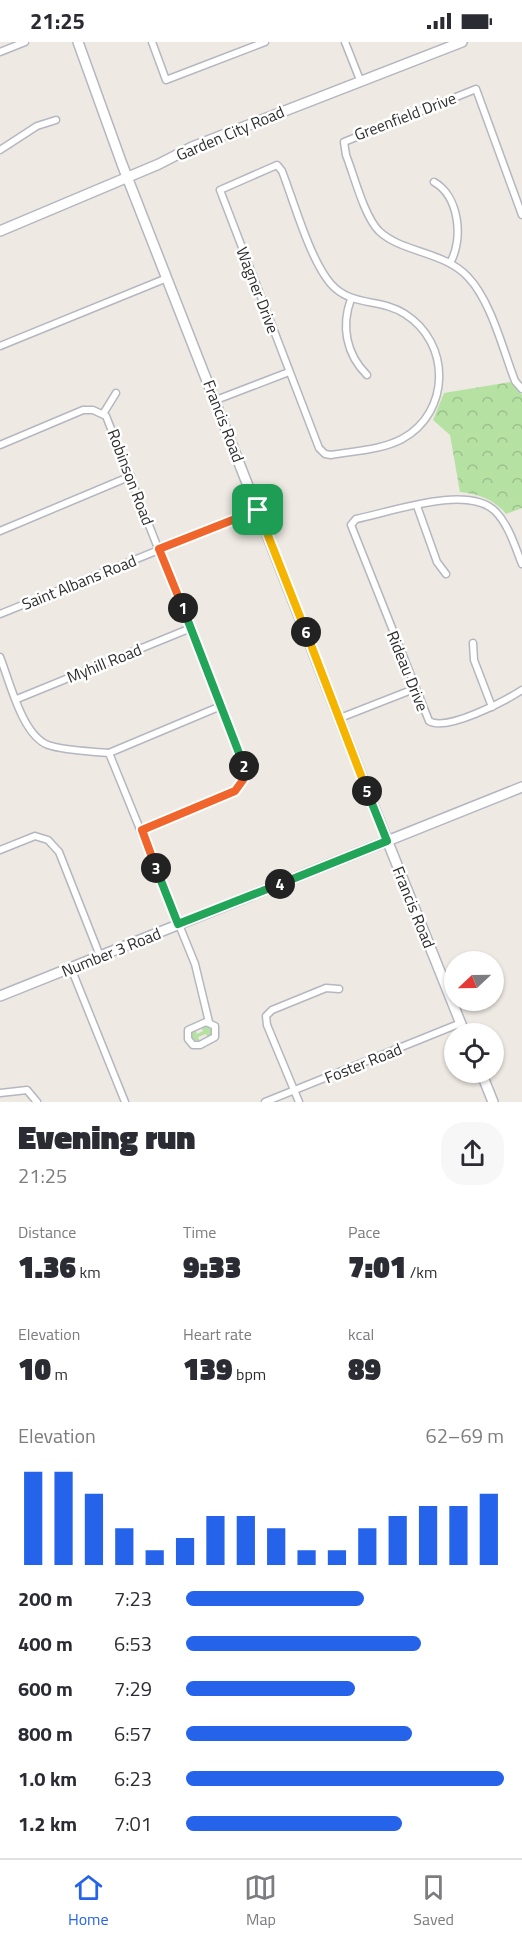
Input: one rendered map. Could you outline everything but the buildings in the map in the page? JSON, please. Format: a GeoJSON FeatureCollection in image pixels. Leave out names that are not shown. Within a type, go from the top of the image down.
{"type":"FeatureCollection","features":[{"type":"Feature","properties":{"kind":"street"},"geometry":{"type":"LineString","coordinates":[[0,52],[25,42]]}},
{"type":"Feature","properties":{"kind":"street","name":"Francis Road"},"geometry":{"type":"LineString","coordinates":[[78,42],[167,278],[387,841],[461,1023]]}},
{"type":"Feature","properties":{"kind":"street"},"geometry":{"type":"LineString","coordinates":[[152,42],[166,80],[266,42]]}},
{"type":"Feature","properties":{"kind":"street"},"geometry":{"type":"LineString","coordinates":[[345,42],[360,80]]}},
{"type":"Feature","properties":{"kind":"street","name":"Garden City Road"},"geometry":{"type":"LineString","coordinates":[[0,231],[128,177],[192,147],[462,42]]}},
{"type":"Feature","properties":{"kind":"street","name":"Greenfield Drive"},"geometry":{"type":"LineString","coordinates":[[450,263],[390,238],[379,230],[372,220],[346,155],[344,142],[476,89],[522,215]]}},
{"type":"Feature","properties":{"kind":"street"},"geometry":{"type":"LineString","coordinates":[[0,150],[37,126],[56,120]]}},
{"type":"Feature","properties":{"kind":"street","name":"Wagner Drive"},"geometry":{"type":"LineString","coordinates":[[277,165],[282,171],[322,271],[333,286],[351,299],[395,308],[420,326],[435,351],[440,382],[432,408],[422,423],[403,438],[368,449],[331,455],[325,454],[319,448],[220,190],[277,165]]}},
{"type":"Feature","properties":{"kind":"street"},"geometry":{"type":"LineString","coordinates":[[434,182],[447,194],[458,225],[458,241],[450,263],[466,275],[480,292],[515,381],[522,389]]}},
{"type":"Feature","properties":{"kind":"street"},"geometry":{"type":"LineString","coordinates":[[0,346],[167,278]]}},
{"type":"Feature","properties":{"kind":"street"},"geometry":{"type":"LineString","coordinates":[[351,299],[344,329],[357,362],[367,375]]}},
{"type":"Feature","properties":{"kind":"street"},"geometry":{"type":"LineString","coordinates":[[216,400],[289,372]]}},
{"type":"Feature","properties":{"kind":"street"},"geometry":{"type":"LineString","coordinates":[[0,445],[83,410],[100,412],[116,393]]}},
{"type":"Feature","properties":{"kind":"street","name":"Robinson Road"},"geometry":{"type":"LineString","coordinates":[[100,412],[110,422],[243,764],[244,776],[240,785],[230,794],[142,830]]}},
{"type":"Feature","properties":{"kind":"street"},"geometry":{"type":"LineString","coordinates":[[0,531],[131,476]]}},
{"type":"Feature","properties":{"kind":"street"},"geometry":{"type":"LineString","coordinates":[[446,574],[437,562],[417,506],[457,498],[472,499],[488,505],[503,521],[522,564]]}},
{"type":"Feature","properties":{"kind":"street","name":"Rideau Drive"},"geometry":{"type":"LineString","coordinates":[[417,506],[356,519],[351,525],[427,719],[442,725],[492,706],[522,690]]}},
{"type":"Feature","properties":{"kind":"street","name":"Saint Albans Road"},"geometry":{"type":"LineString","coordinates":[[0,614],[258,510]]}},
{"type":"Feature","properties":{"kind":"street","name":"Myhill Road"},"geometry":{"type":"LineString","coordinates":[[17,699],[191,628]]}},
{"type":"Feature","properties":{"kind":"street"},"geometry":{"type":"LineString","coordinates":[[473,643],[474,660],[492,706]]}},
{"type":"Feature","properties":{"kind":"street"},"geometry":{"type":"LineString","coordinates":[[0,657],[30,731],[41,741],[53,746],[109,753],[221,706]]}},
{"type":"Feature","properties":{"kind":"street"},"geometry":{"type":"LineString","coordinates":[[340,718],[414,689]]}},
{"type":"Feature","properties":{"kind":"street"},"geometry":{"type":"LineString","coordinates":[[109,753],[197,969],[209,1022],[216,1030],[214,1039],[198,1046],[190,1042],[187,1035],[190,1028],[209,1022]]}},
{"type":"Feature","properties":{"kind":"street","name":"Number 3 Road"},"geometry":{"type":"LineString","coordinates":[[0,996],[522,787]]}},
{"type":"Feature","properties":{"kind":"street"},"geometry":{"type":"LineString","coordinates":[[0,850],[35,836],[48,840],[59,852],[100,956]]}},
{"type":"Feature","properties":{"kind":"street"},"geometry":{"type":"LineString","coordinates":[[71,968],[125,1102]]}},
{"type":"Feature","properties":{"kind":"street"},"geometry":{"type":"LineString","coordinates":[[299,1102],[267,1025],[266,1016],[272,1010],[326,988],[339,989]]}},
{"type":"Feature","properties":{"kind":"street","name":"Foster Road"},"geometry":{"type":"LineString","coordinates":[[265,1102],[444,1030]]}},
{"type":"Feature","properties":{"kind":"street"},"geometry":{"type":"LineString","coordinates":[[485,1083],[493,1102]]}},
{"type":"Feature","properties":{"kind":"street"},"geometry":{"type":"LineString","coordinates":[[0,1093],[27,1090],[37,1102]]}},
{"type":"Feature","properties":{"kind":"green space"},"geometry":{"type":"Polygon","coordinates":[[[510,382],[522,395],[522,508],[506,514],[485,498],[460,492],[450,435],[433,420],[444,393],[510,382]]]}},
{"type":"Feature","properties":{"kind":"green space"},"geometry":{"type":"Polygon","coordinates":[[[207,1025],[212,1031],[210,1037],[208,1038],[206,1034],[198,1037],[200,1041],[192,1040],[191,1032],[195,1029],[197,1034],[203,1031],[201,1026],[207,1025]]]}},
{"type":"Feature","properties":{"kind":"route"},"geometry":{"type":"LineString","coordinates":[[258,510],[387,841],[178,924],[142,830],[230,794],[243,780],[244,770],[159,549],[258,510]]}}]}
